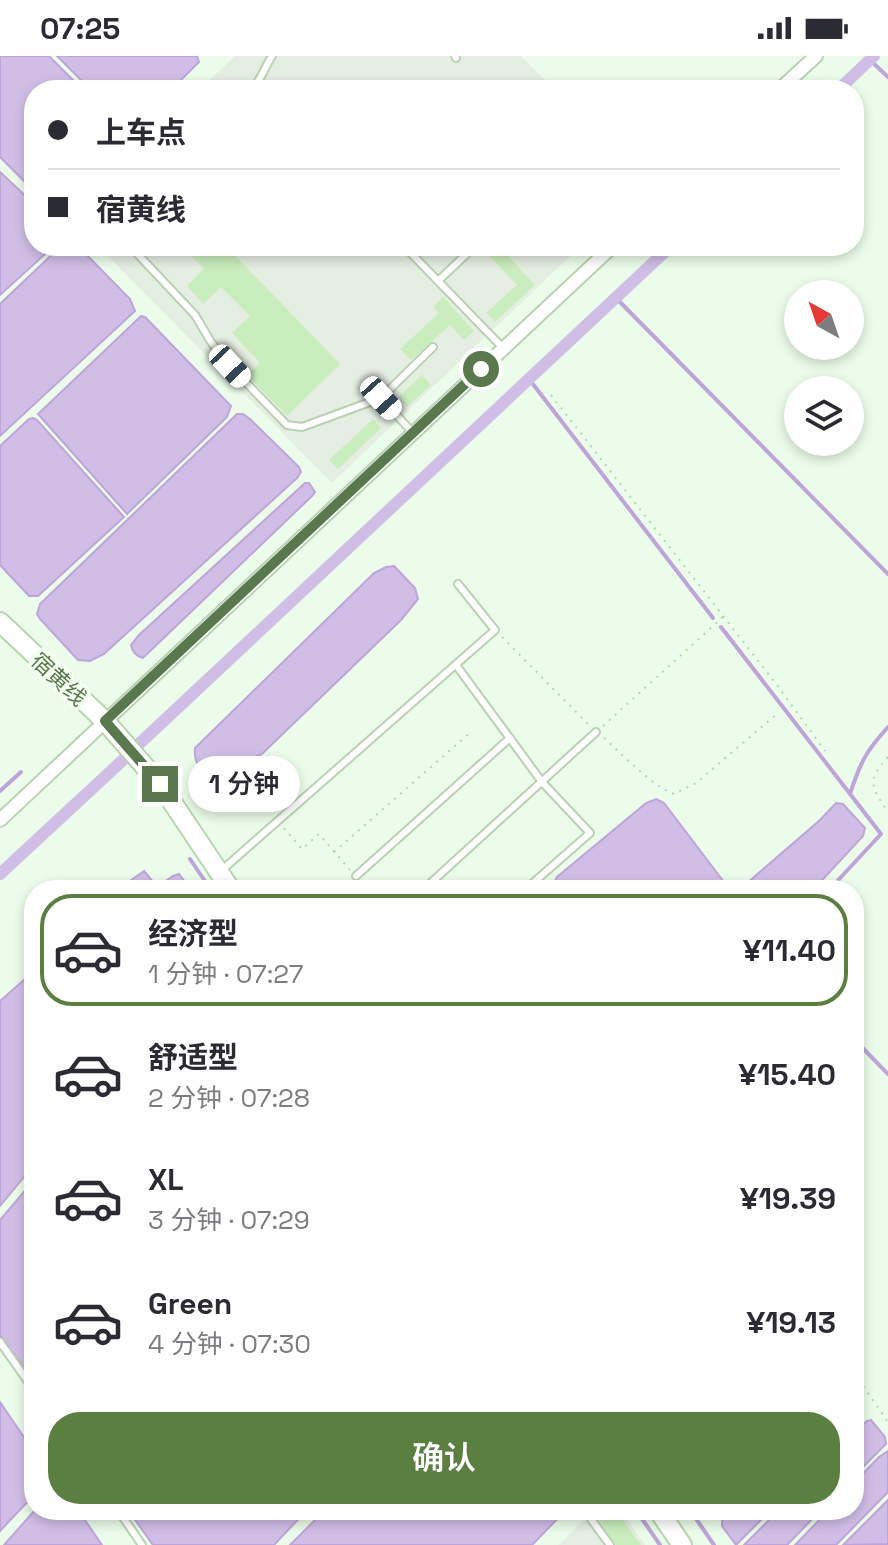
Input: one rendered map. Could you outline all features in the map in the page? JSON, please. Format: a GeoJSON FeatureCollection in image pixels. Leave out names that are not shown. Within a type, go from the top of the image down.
{"type":"FeatureCollection","features":[{"type":"Feature","properties":{"kind":"main road","name":"宿黄线"},"geometry":{"type":"LineString","coordinates":[[0,622],[105,721],[160,784],[224,880]]}},
{"type":"Feature","properties":{"kind":"main road"},"geometry":{"type":"LineString","coordinates":[[665,1520],[682,1545]]}},
{"type":"Feature","properties":{"kind":"street"},"geometry":{"type":"LineString","coordinates":[[790,80],[816,56]]}},
{"type":"Feature","properties":{"kind":"street"},"geometry":{"type":"LineString","coordinates":[[0,820],[602,256]]}},
{"type":"Feature","properties":{"kind":"lane"},"geometry":{"type":"LineString","coordinates":[[261,80],[272,56]]}},
{"type":"Feature","properties":{"kind":"lane"},"geometry":{"type":"LineString","coordinates":[[139,256],[195,315],[230,366],[287,425],[302,427],[381,398],[433,347]]}},
{"type":"Feature","properties":{"kind":"lane"},"geometry":{"type":"LineString","coordinates":[[414,256],[503,348]]}},
{"type":"Feature","properties":{"kind":"lane"},"geometry":{"type":"LineString","coordinates":[[438,281],[464,256]]}},
{"type":"Feature","properties":{"kind":"lane"},"geometry":{"type":"LineString","coordinates":[[381,398],[413,433]]}},
{"type":"Feature","properties":{"kind":"lane"},"geometry":{"type":"LineString","coordinates":[[219,873],[495,630],[458,584]]}},
{"type":"Feature","properties":{"kind":"lane"},"geometry":{"type":"LineString","coordinates":[[456,665],[542,782],[590,833],[536,880]]}},
{"type":"Feature","properties":{"kind":"lane"},"geometry":{"type":"LineString","coordinates":[[434,880],[596,732]]}},
{"type":"Feature","properties":{"kind":"lane"},"geometry":{"type":"LineString","coordinates":[[356,876],[510,738]]}},
{"type":"Feature","properties":{"kind":"lane"},"geometry":{"type":"LineString","coordinates":[[0,1342],[24,1376]]}},
{"type":"Feature","properties":{"kind":"lane"},"geometry":{"type":"LineString","coordinates":[[125,1520],[142,1545]]}},
{"type":"Feature","properties":{"kind":"lane"},"geometry":{"type":"LineString","coordinates":[[592,1520],[610,1545]]}},
{"type":"Feature","properties":{"kind":"path"},"geometry":{"type":"LineString","coordinates":[[551,395],[825,751]]}},
{"type":"Feature","properties":{"kind":"path"},"geometry":{"type":"LineString","coordinates":[[596,732],[723,617]]}},
{"type":"Feature","properties":{"kind":"path"},"geometry":{"type":"LineString","coordinates":[[495,630],[596,732],[655,783],[674,794],[696,783],[778,713]]}},
{"type":"Feature","properties":{"kind":"path"},"geometry":{"type":"LineString","coordinates":[[334,852],[472,731]]}},
{"type":"Feature","properties":{"kind":"path"},"geometry":{"type":"LineString","coordinates":[[888,757],[875,772],[872,781],[888,812]]}},
{"type":"Feature","properties":{"kind":"path"},"geometry":{"type":"LineString","coordinates":[[278,821],[302,849],[319,834],[356,876]]}},
{"type":"Feature","properties":{"kind":"path"},"geometry":{"type":"LineString","coordinates":[[864,1387],[888,1422]]}},
{"type":"Feature","properties":{"kind":"shaded area"},"geometry":{"type":"Polygon","coordinates":[[[0,56],[49,56],[73,80],[24,80],[24,181],[0,157],[0,56]]]}},
{"type":"Feature","properties":{"kind":"shaded area"},"geometry":{"type":"Polygon","coordinates":[[[57,56],[197,56],[199,62],[181,80],[81,80],[57,56]]]}},
{"type":"Feature","properties":{"kind":"shaded area"},"geometry":{"type":"Polygon","coordinates":[[[235,56],[521,56],[545,80],[210,80],[235,56]]]}},
{"type":"Feature","properties":{"kind":"shaded area"},"geometry":{"type":"Polygon","coordinates":[[[0,172],[24,195],[24,256],[43,256],[0,295],[0,172]]]}},
{"type":"Feature","properties":{"kind":"shaded area"},"geometry":{"type":"Polygon","coordinates":[[[50,256],[88,256],[130,299],[135,311],[0,436],[0,304],[50,256]]]}},
{"type":"Feature","properties":{"kind":"shaded area"},"geometry":{"type":"Polygon","coordinates":[[[108,256],[570,256],[332,483],[108,256]]]}},
{"type":"Feature","properties":{"kind":"shaded area"},"geometry":{"type":"Polygon","coordinates":[[[141,316],[231,406],[227,417],[127,514],[38,414],[141,316]]]}},
{"type":"Feature","properties":{"kind":"shaded area"},"geometry":{"type":"Polygon","coordinates":[[[237,414],[250,419],[301,472],[104,654],[90,661],[78,660],[40,619],[37,614],[40,604],[237,414]]]}},
{"type":"Feature","properties":{"kind":"shaded area"},"geometry":{"type":"Polygon","coordinates":[[[33,418],[124,517],[38,596],[29,596],[0,565],[0,446],[33,418]]]}},
{"type":"Feature","properties":{"kind":"shaded area"},"geometry":{"type":"Polygon","coordinates":[[[305,483],[309,483],[315,492],[312,496],[143,658],[138,656],[131,645],[139,635],[305,483]]]}},
{"type":"Feature","properties":{"kind":"shaded area"},"geometry":{"type":"Polygon","coordinates":[[[394,566],[415,588],[418,599],[401,620],[262,754],[244,762],[214,786],[200,769],[195,748],[374,573],[394,566]]]}},
{"type":"Feature","properties":{"kind":"shaded area"},"geometry":{"type":"Polygon","coordinates":[[[656,799],[664,803],[722,880],[556,880],[557,877],[646,803],[656,799]]]}},
{"type":"Feature","properties":{"kind":"shaded area"},"geometry":{"type":"Polygon","coordinates":[[[836,803],[843,804],[865,828],[863,836],[822,880],[751,880],[836,803]]]}},
{"type":"Feature","properties":{"kind":"shaded area"},"geometry":{"type":"Polygon","coordinates":[[[144,871],[152,880],[131,880],[144,871]]]}},
{"type":"Feature","properties":{"kind":"shaded area"},"geometry":{"type":"Polygon","coordinates":[[[179,874],[184,880],[167,880],[173,876],[179,874]]]}},
{"type":"Feature","properties":{"kind":"shaded area"},"geometry":{"type":"Polygon","coordinates":[[[24,980],[24,1177],[0,1206],[0,1001],[24,980]]]}},
{"type":"Feature","properties":{"kind":"shaded area"},"geometry":{"type":"Polygon","coordinates":[[[24,1192],[24,1367],[0,1335],[0,1220],[24,1192]]]}},
{"type":"Feature","properties":{"kind":"shaded area"},"geometry":{"type":"Polygon","coordinates":[[[0,1402],[24,1437],[24,1506],[0,1531],[0,1402]]]}},
{"type":"Feature","properties":{"kind":"shaded area"},"geometry":{"type":"Polygon","coordinates":[[[871,1420],[885,1437],[886,1444],[864,1466],[864,1424],[871,1420]]]}},
{"type":"Feature","properties":{"kind":"shaded area"},"geometry":{"type":"Polygon","coordinates":[[[888,1451],[888,1492],[864,1516],[864,1473],[888,1451]]]}},
{"type":"Feature","properties":{"kind":"shaded area"},"geometry":{"type":"Polygon","coordinates":[[[888,1500],[888,1544],[843,1545],[888,1500]]]}},
{"type":"Feature","properties":{"kind":"shaded area"},"geometry":{"type":"Polygon","coordinates":[[[26,1520],[85,1520],[102,1545],[4,1545],[26,1520]]]}},
{"type":"Feature","properties":{"kind":"shaded area"},"geometry":{"type":"Polygon","coordinates":[[[135,1520],[298,1520],[274,1545],[153,1545],[135,1520]]]}},
{"type":"Feature","properties":{"kind":"shaded area"},"geometry":{"type":"Polygon","coordinates":[[[315,1520],[556,1520],[532,1545],[290,1545],[315,1520]]]}},
{"type":"Feature","properties":{"kind":"shaded area"},"geometry":{"type":"Polygon","coordinates":[[[583,1520],[628,1520],[645,1545],[559,1545],[583,1520]]]}},
{"type":"Feature","properties":{"kind":"shaded area"},"geometry":{"type":"Polygon","coordinates":[[[761,1520],[736,1545],[722,1526],[722,1521],[761,1520]]]}},
{"type":"Feature","properties":{"kind":"shaded area"},"geometry":{"type":"Polygon","coordinates":[[[769,1520],[811,1520],[787,1545],[744,1545],[769,1520]]]}},
{"type":"Feature","properties":{"kind":"shaded area"},"geometry":{"type":"Polygon","coordinates":[[[819,1520],[861,1520],[836,1545],[795,1545],[819,1520]]]}},
{"type":"Feature","properties":{"kind":"building"},"geometry":{"type":"Polygon","coordinates":[[[192,256],[236,256],[340,364],[287,416],[247,375],[260,363],[232,333],[250,316],[221,287],[203,304],[187,286],[204,269],[192,256]]]}},
{"type":"Feature","properties":{"kind":"building"},"geometry":{"type":"Polygon","coordinates":[[[489,256],[508,256],[535,285],[495,322],[486,313],[517,285],[489,256]]]}},
{"type":"Feature","properties":{"kind":"building"},"geometry":{"type":"Polygon","coordinates":[[[443,297],[474,331],[464,340],[450,325],[411,360],[400,349],[439,313],[433,307],[443,297]]]}},
{"type":"Feature","properties":{"kind":"building"},"geometry":{"type":"Polygon","coordinates":[[[422,375],[431,385],[407,407],[398,397],[422,375]]]}},
{"type":"Feature","properties":{"kind":"building"},"geometry":{"type":"Polygon","coordinates":[[[373,419],[381,428],[338,469],[329,460],[373,419]]]}},
{"type":"Feature","properties":{"kind":"building"},"geometry":{"type":"Polygon","coordinates":[[[599,1520],[623,1520],[641,1545],[616,1545],[599,1520]]]}},
{"type":"Feature","properties":{"kind":"waterway"},"geometry":{"type":"LineString","coordinates":[[849,80],[874,56]]}},
{"type":"Feature","properties":{"kind":"waterway"},"geometry":{"type":"LineString","coordinates":[[870,60],[888,77]]}},
{"type":"Feature","properties":{"kind":"waterway"},"geometry":{"type":"LineString","coordinates":[[139,744],[660,256]]}},
{"type":"Feature","properties":{"kind":"waterway"},"geometry":{"type":"LineString","coordinates":[[616,298],[888,574]]}},
{"type":"Feature","properties":{"kind":"waterway"},"geometry":{"type":"LineString","coordinates":[[529,379],[713,618]]}},
{"type":"Feature","properties":{"kind":"waterway"},"geometry":{"type":"LineString","coordinates":[[721,627],[881,834],[838,880]]}},
{"type":"Feature","properties":{"kind":"waterway"},"geometry":{"type":"LineString","coordinates":[[850,794],[864,758],[888,727]]}},
{"type":"Feature","properties":{"kind":"waterway"},"geometry":{"type":"LineString","coordinates":[[0,874],[124,759]]}},
{"type":"Feature","properties":{"kind":"waterway"},"geometry":{"type":"LineString","coordinates":[[0,791],[21,772]]}},
{"type":"Feature","properties":{"kind":"waterway"},"geometry":{"type":"LineString","coordinates":[[190,859],[204,880]]}},
{"type":"Feature","properties":{"kind":"waterway"},"geometry":{"type":"LineString","coordinates":[[864,1049],[888,1074]]}},
{"type":"Feature","properties":{"kind":"waterway"},"geometry":{"type":"LineString","coordinates":[[643,1520],[660,1545]]}},
{"type":"Feature","properties":{"kind":"waterway"},"geometry":{"type":"LineString","coordinates":[[697,1520],[714,1545]]}},
{"type":"Feature","properties":{"kind":"route"},"geometry":{"type":"LineString","coordinates":[[160,784],[105,721],[481,369]]}}]}
